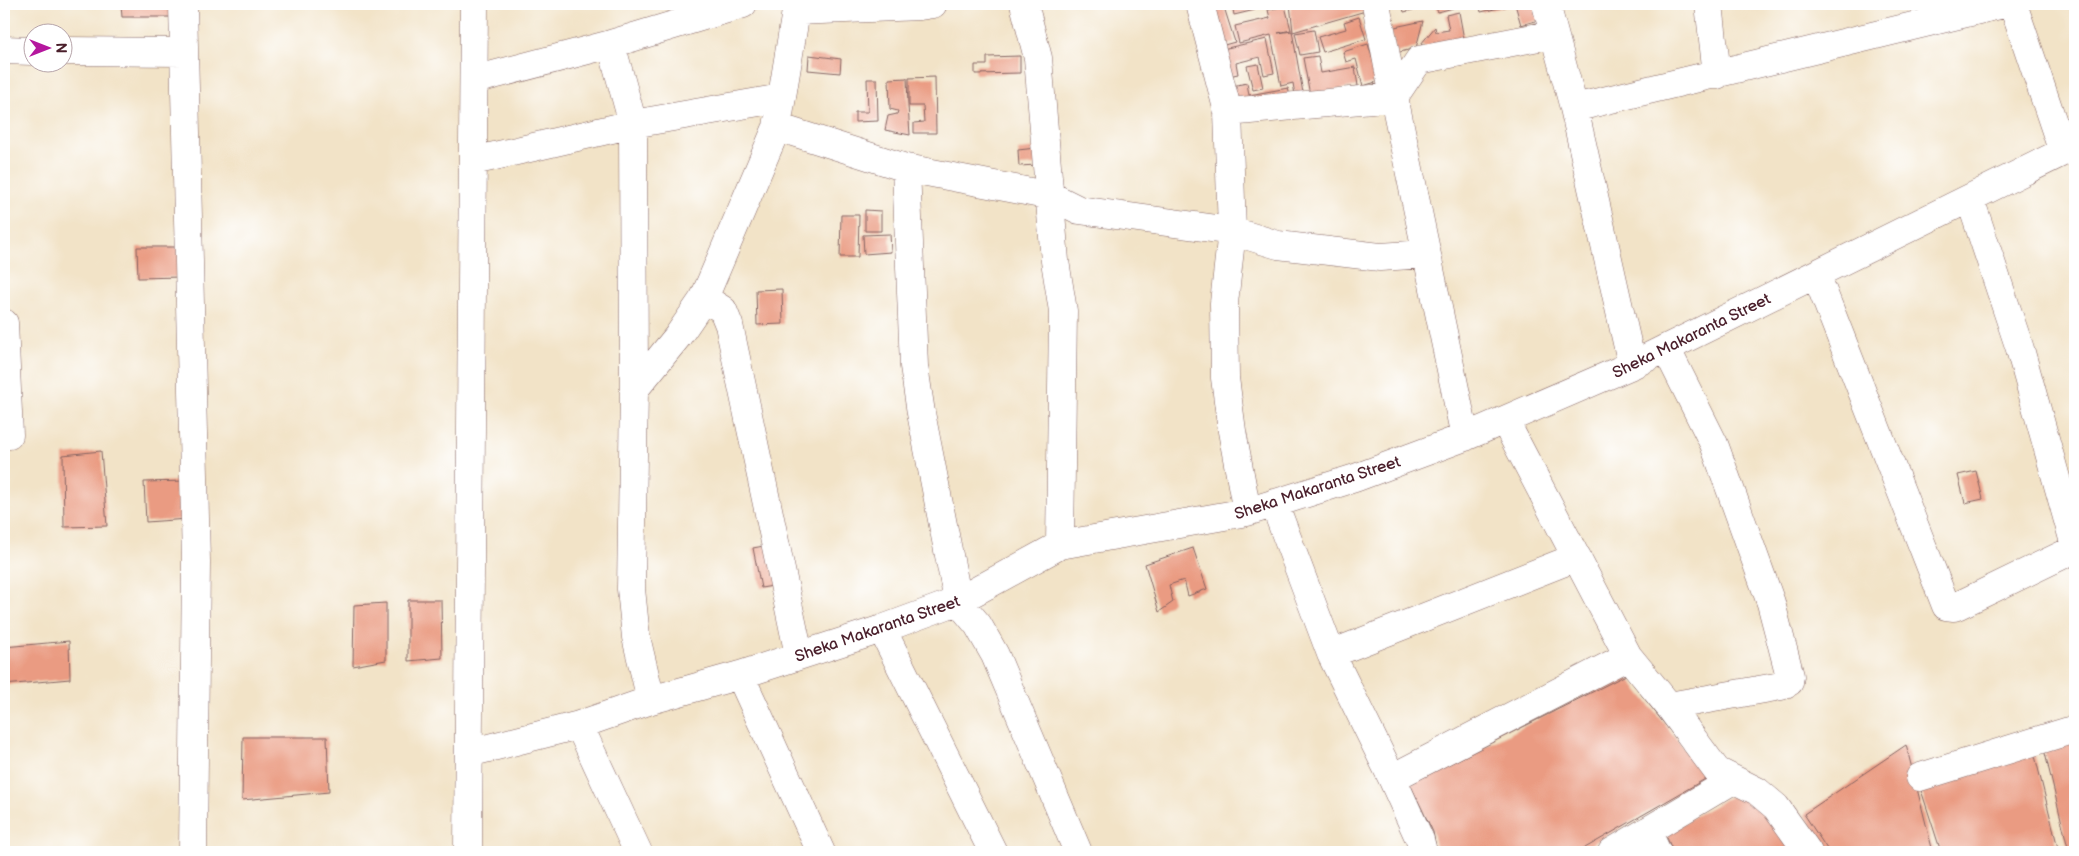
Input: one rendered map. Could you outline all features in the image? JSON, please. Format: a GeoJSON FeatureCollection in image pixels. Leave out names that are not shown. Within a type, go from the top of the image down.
{"type":"FeatureCollection","features":[{"type":"Feature","properties":{"kind":"street"},"geometry":{"type":"LineString","coordinates":[[183,4],[196,562],[193,852]]}},
{"type":"Feature","properties":{"kind":"street"},"geometry":{"type":"LineString","coordinates":[[468,852],[474,4]]}},
{"type":"Feature","properties":{"kind":"street"},"geometry":{"type":"LineString","coordinates":[[474,80],[611,44],[743,4]]}},
{"type":"Feature","properties":{"kind":"street"},"geometry":{"type":"LineString","coordinates":[[634,390],[678,336],[704,298],[776,127],[798,8],[920,6],[933,4]]}},
{"type":"Feature","properties":{"kind":"street"},"geometry":{"type":"LineString","coordinates":[[1024,4],[1038,58],[1056,261],[1063,311],[1060,545]]}},
{"type":"Feature","properties":{"kind":"street"},"geometry":{"type":"LineString","coordinates":[[1200,4],[1228,112],[1232,231],[1224,303],[1225,378],[1232,431],[1247,512]]}},
{"type":"Feature","properties":{"kind":"street"},"geometry":{"type":"LineString","coordinates":[[1376,4],[1465,437]]}},
{"type":"Feature","properties":{"kind":"street"},"geometry":{"type":"LineString","coordinates":[[1546,4],[1574,108],[1632,365]]}},
{"type":"Feature","properties":{"kind":"street"},"geometry":{"type":"LineString","coordinates":[[1708,4],[1717,75]]}},
{"type":"Feature","properties":{"kind":"street"},"geometry":{"type":"LineString","coordinates":[[1574,108],[1717,75],[2004,4]]}},
{"type":"Feature","properties":{"kind":"street"},"geometry":{"type":"LineString","coordinates":[[2013,4],[2069,149]]}},
{"type":"Feature","properties":{"kind":"street"},"geometry":{"type":"LineString","coordinates":[[1394,97],[1419,60],[1554,34]]}},
{"type":"Feature","properties":{"kind":"street"},"geometry":{"type":"LineString","coordinates":[[611,44],[633,124],[634,390],[631,589],[636,637],[651,700]]}},
{"type":"Feature","properties":{"kind":"street"},"geometry":{"type":"LineString","coordinates":[[4,50],[22,51]]}},
{"type":"Feature","properties":{"kind":"street"},"geometry":{"type":"LineString","coordinates":[[72,51],[184,52]]}},
{"type":"Feature","properties":{"kind":"street"},"geometry":{"type":"LineString","coordinates":[[1228,112],[1394,97]]}},
{"type":"Feature","properties":{"kind":"street"},"geometry":{"type":"LineString","coordinates":[[473,161],[633,124],[781,98]]}},
{"type":"Feature","properties":{"kind":"street"},"geometry":{"type":"LineString","coordinates":[[776,127],[906,168],[1051,196],[1079,210],[1232,231],[1278,245],[1380,257],[1426,254]]}},
{"type":"Feature","properties":{"kind":"street","name":"Sheka Makaranta Street"},"geometry":{"type":"LineString","coordinates":[[468,753],[579,725],[651,700],[740,675],[882,629],[958,601],[1060,545],[1247,512],[1355,478],[1465,437],[1632,365],[2069,149]]}},
{"type":"Feature","properties":{"kind":"street"},"geometry":{"type":"LineString","coordinates":[[906,168],[914,366],[923,423],[958,601],[978,625],[995,655],[1078,852]]}},
{"type":"Feature","properties":{"kind":"street"},"geometry":{"type":"LineString","coordinates":[[1816,274],[1946,606],[1954,607],[1959,605],[2075,548],[2020,349],[1970,199]]}},
{"type":"Feature","properties":{"kind":"street"},"geometry":{"type":"LineString","coordinates":[[704,298],[722,310],[729,325],[799,655]]}},
{"type":"Feature","properties":{"kind":"street"},"geometry":{"type":"LineString","coordinates":[[4,323],[9,435]]}},
{"type":"Feature","properties":{"kind":"street"},"geometry":{"type":"LineString","coordinates":[[1666,348],[1694,402],[1717,453],[1771,603],[1790,676],[1789,682],[1780,686],[1669,706]]}},
{"type":"Feature","properties":{"kind":"street"},"geometry":{"type":"LineString","coordinates":[[1505,421],[1628,656],[1669,706],[1717,771],[1757,791],[1776,807],[1808,852]]}},
{"type":"Feature","properties":{"kind":"street"},"geometry":{"type":"LineString","coordinates":[[1274,503],[1331,654],[1392,778],[1420,840],[1423,852]]}},
{"type":"Feature","properties":{"kind":"street"},"geometry":{"type":"LineString","coordinates":[[1331,654],[1577,557]]}},
{"type":"Feature","properties":{"kind":"street"},"geometry":{"type":"LineString","coordinates":[[882,629],[993,852]]}},
{"type":"Feature","properties":{"kind":"street"},"geometry":{"type":"LineString","coordinates":[[1392,778],[1628,656]]}},
{"type":"Feature","properties":{"kind":"street"},"geometry":{"type":"LineString","coordinates":[[740,675],[821,852]]}},
{"type":"Feature","properties":{"kind":"street"},"geometry":{"type":"LineString","coordinates":[[579,725],[638,852]]}},
{"type":"Feature","properties":{"kind":"street"},"geometry":{"type":"LineString","coordinates":[[1920,777],[2075,729]]}},
{"type":"Feature","properties":{"kind":"street"},"geometry":{"type":"LineString","coordinates":[[1612,852],[1652,842],[1733,780]]}},
{"type":"Feature","properties":{"kind":"building"},"geometry":{"type":"Polygon","coordinates":[[[121,4],[177,4],[177,17],[122,17],[121,4]]]}},
{"type":"Feature","properties":{"kind":"building"},"geometry":{"type":"Polygon","coordinates":[[[1210,4],[1223,4],[1235,42],[1217,47],[1210,4]]]}},
{"type":"Feature","properties":{"kind":"building"},"geometry":{"type":"Polygon","coordinates":[[[1232,4],[1254,4],[1255,10],[1234,15],[1232,4]]]}},
{"type":"Feature","properties":{"kind":"building"},"geometry":{"type":"Polygon","coordinates":[[[1290,4],[1368,4],[1369,10],[1293,32],[1290,4]]]}},
{"type":"Feature","properties":{"kind":"building"},"geometry":{"type":"Polygon","coordinates":[[[1402,4],[1452,4],[1453,8],[1438,12],[1434,5],[1404,12],[1402,4]]]}},
{"type":"Feature","properties":{"kind":"building"},"geometry":{"type":"Polygon","coordinates":[[[1479,4],[1509,4],[1509,6],[1481,12],[1479,4]]]}},
{"type":"Feature","properties":{"kind":"building"},"geometry":{"type":"Polygon","coordinates":[[[1515,4],[1534,4],[1539,20],[1521,25],[1515,4]]]}},
{"type":"Feature","properties":{"kind":"building"},"geometry":{"type":"Polygon","coordinates":[[[1285,6],[1291,30],[1278,33],[1292,31],[1303,93],[1295,95],[1293,83],[1281,86],[1271,35],[1239,43],[1235,26],[1270,18],[1268,10],[1285,6]]]}},
{"type":"Feature","properties":{"kind":"building"},"geometry":{"type":"Polygon","coordinates":[[[1459,12],[1465,45],[1431,52],[1421,44],[1435,27],[1436,32],[1449,30],[1446,15],[1459,12]]]}},
{"type":"Feature","properties":{"kind":"building"},"geometry":{"type":"Polygon","coordinates":[[[1359,17],[1366,39],[1323,52],[1318,37],[1346,29],[1344,22],[1359,17]]]}},
{"type":"Feature","properties":{"kind":"building"},"geometry":{"type":"Polygon","coordinates":[[[1423,21],[1416,48],[1396,53],[1390,28],[1423,21]]]}},
{"type":"Feature","properties":{"kind":"building"},"geometry":{"type":"Polygon","coordinates":[[[1314,30],[1318,52],[1300,55],[1295,33],[1314,30]]]}},
{"type":"Feature","properties":{"kind":"building"},"geometry":{"type":"Polygon","coordinates":[[[1267,39],[1274,73],[1264,75],[1260,57],[1236,63],[1238,74],[1224,77],[1218,50],[1267,39]]]}},
{"type":"Feature","properties":{"kind":"building"},"geometry":{"type":"Polygon","coordinates":[[[1368,44],[1379,81],[1363,86],[1356,59],[1346,62],[1343,52],[1368,44]]]}},
{"type":"Feature","properties":{"kind":"building"},"geometry":{"type":"Polygon","coordinates":[[[809,55],[841,59],[840,73],[808,70],[809,55]]]}},
{"type":"Feature","properties":{"kind":"building"},"geometry":{"type":"Polygon","coordinates":[[[1020,56],[1020,73],[975,74],[975,65],[987,65],[987,57],[1020,56]]]}},
{"type":"Feature","properties":{"kind":"building"},"geometry":{"type":"Polygon","coordinates":[[[1318,56],[1321,73],[1355,67],[1358,86],[1310,95],[1303,58],[1318,56]]]}},
{"type":"Feature","properties":{"kind":"building"},"geometry":{"type":"Polygon","coordinates":[[[1258,64],[1263,88],[1253,90],[1247,66],[1258,64]]]}},
{"type":"Feature","properties":{"kind":"building"},"geometry":{"type":"Polygon","coordinates":[[[935,77],[936,133],[914,133],[914,123],[924,122],[923,106],[909,106],[909,78],[935,77]]]}},
{"type":"Feature","properties":{"kind":"building"},"geometry":{"type":"Polygon","coordinates":[[[907,78],[910,135],[885,130],[888,116],[897,114],[898,111],[890,109],[889,79],[907,78]]]}},
{"type":"Feature","properties":{"kind":"building"},"geometry":{"type":"Polygon","coordinates":[[[867,79],[877,79],[878,121],[855,122],[855,112],[868,112],[867,79]]]}},
{"type":"Feature","properties":{"kind":"building"},"geometry":{"type":"Polygon","coordinates":[[[1247,83],[1249,95],[1288,88],[1291,100],[1237,110],[1232,86],[1247,83]]]}},
{"type":"Feature","properties":{"kind":"building"},"geometry":{"type":"Polygon","coordinates":[[[1036,148],[1037,165],[1019,166],[1018,150],[1036,148]]]}},
{"type":"Feature","properties":{"kind":"building"},"geometry":{"type":"Polygon","coordinates":[[[865,210],[881,211],[881,231],[865,231],[865,210]]]}},
{"type":"Feature","properties":{"kind":"building"},"geometry":{"type":"Polygon","coordinates":[[[841,215],[859,215],[858,257],[840,257],[841,215]]]}},
{"type":"Feature","properties":{"kind":"building"},"geometry":{"type":"Polygon","coordinates":[[[890,234],[891,252],[864,254],[863,235],[890,234]]]}},
{"type":"Feature","properties":{"kind":"building"},"geometry":{"type":"Polygon","coordinates":[[[137,247],[181,247],[181,277],[138,278],[137,247]]]}},
{"type":"Feature","properties":{"kind":"building"},"geometry":{"type":"Polygon","coordinates":[[[782,289],[783,324],[757,325],[756,290],[782,289]]]}},
{"type":"Feature","properties":{"kind":"building"},"geometry":{"type":"Polygon","coordinates":[[[101,451],[107,526],[64,527],[63,455],[101,451]]]}},
{"type":"Feature","properties":{"kind":"building"},"geometry":{"type":"Polygon","coordinates":[[[1976,471],[1983,499],[1965,503],[1958,475],[1976,471]]]}},
{"type":"Feature","properties":{"kind":"building"},"geometry":{"type":"Polygon","coordinates":[[[187,481],[188,519],[146,522],[144,482],[187,481]]]}},
{"type":"Feature","properties":{"kind":"building"},"geometry":{"type":"Polygon","coordinates":[[[769,545],[779,585],[761,588],[753,548],[769,545]]]}},
{"type":"Feature","properties":{"kind":"building"},"geometry":{"type":"Polygon","coordinates":[[[1193,548],[1207,589],[1188,596],[1184,580],[1169,585],[1173,602],[1159,612],[1145,564],[1193,548]]]}},
{"type":"Feature","properties":{"kind":"building"},"geometry":{"type":"Polygon","coordinates":[[[408,600],[441,600],[442,658],[408,661],[408,600]]]}},
{"type":"Feature","properties":{"kind":"building"},"geometry":{"type":"Polygon","coordinates":[[[386,603],[386,660],[353,666],[354,605],[386,603]]]}},
{"type":"Feature","properties":{"kind":"building"},"geometry":{"type":"Polygon","coordinates":[[[69,641],[70,679],[4,685],[4,647],[69,641]]]}},
{"type":"Feature","properties":{"kind":"building"},"geometry":{"type":"Polygon","coordinates":[[[1626,675],[1707,778],[1578,852],[1437,852],[1433,832],[1410,784],[1626,675]]]}},
{"type":"Feature","properties":{"kind":"building"},"geometry":{"type":"Polygon","coordinates":[[[243,737],[327,737],[329,792],[242,800],[243,737]]]}},
{"type":"Feature","properties":{"kind":"building"},"geometry":{"type":"Polygon","coordinates":[[[2075,740],[2075,852],[2069,852],[2044,749],[2075,740]]]}},
{"type":"Feature","properties":{"kind":"building"},"geometry":{"type":"Polygon","coordinates":[[[1906,745],[1933,852],[1829,852],[1804,814],[1906,745]]]}},
{"type":"Feature","properties":{"kind":"building"},"geometry":{"type":"Polygon","coordinates":[[[2034,752],[2059,852],[1941,852],[1921,790],[2034,752]]]}},
{"type":"Feature","properties":{"kind":"building"},"geometry":{"type":"Polygon","coordinates":[[[1735,794],[1765,810],[1795,852],[1673,852],[1665,833],[1735,794]]]}}]}
